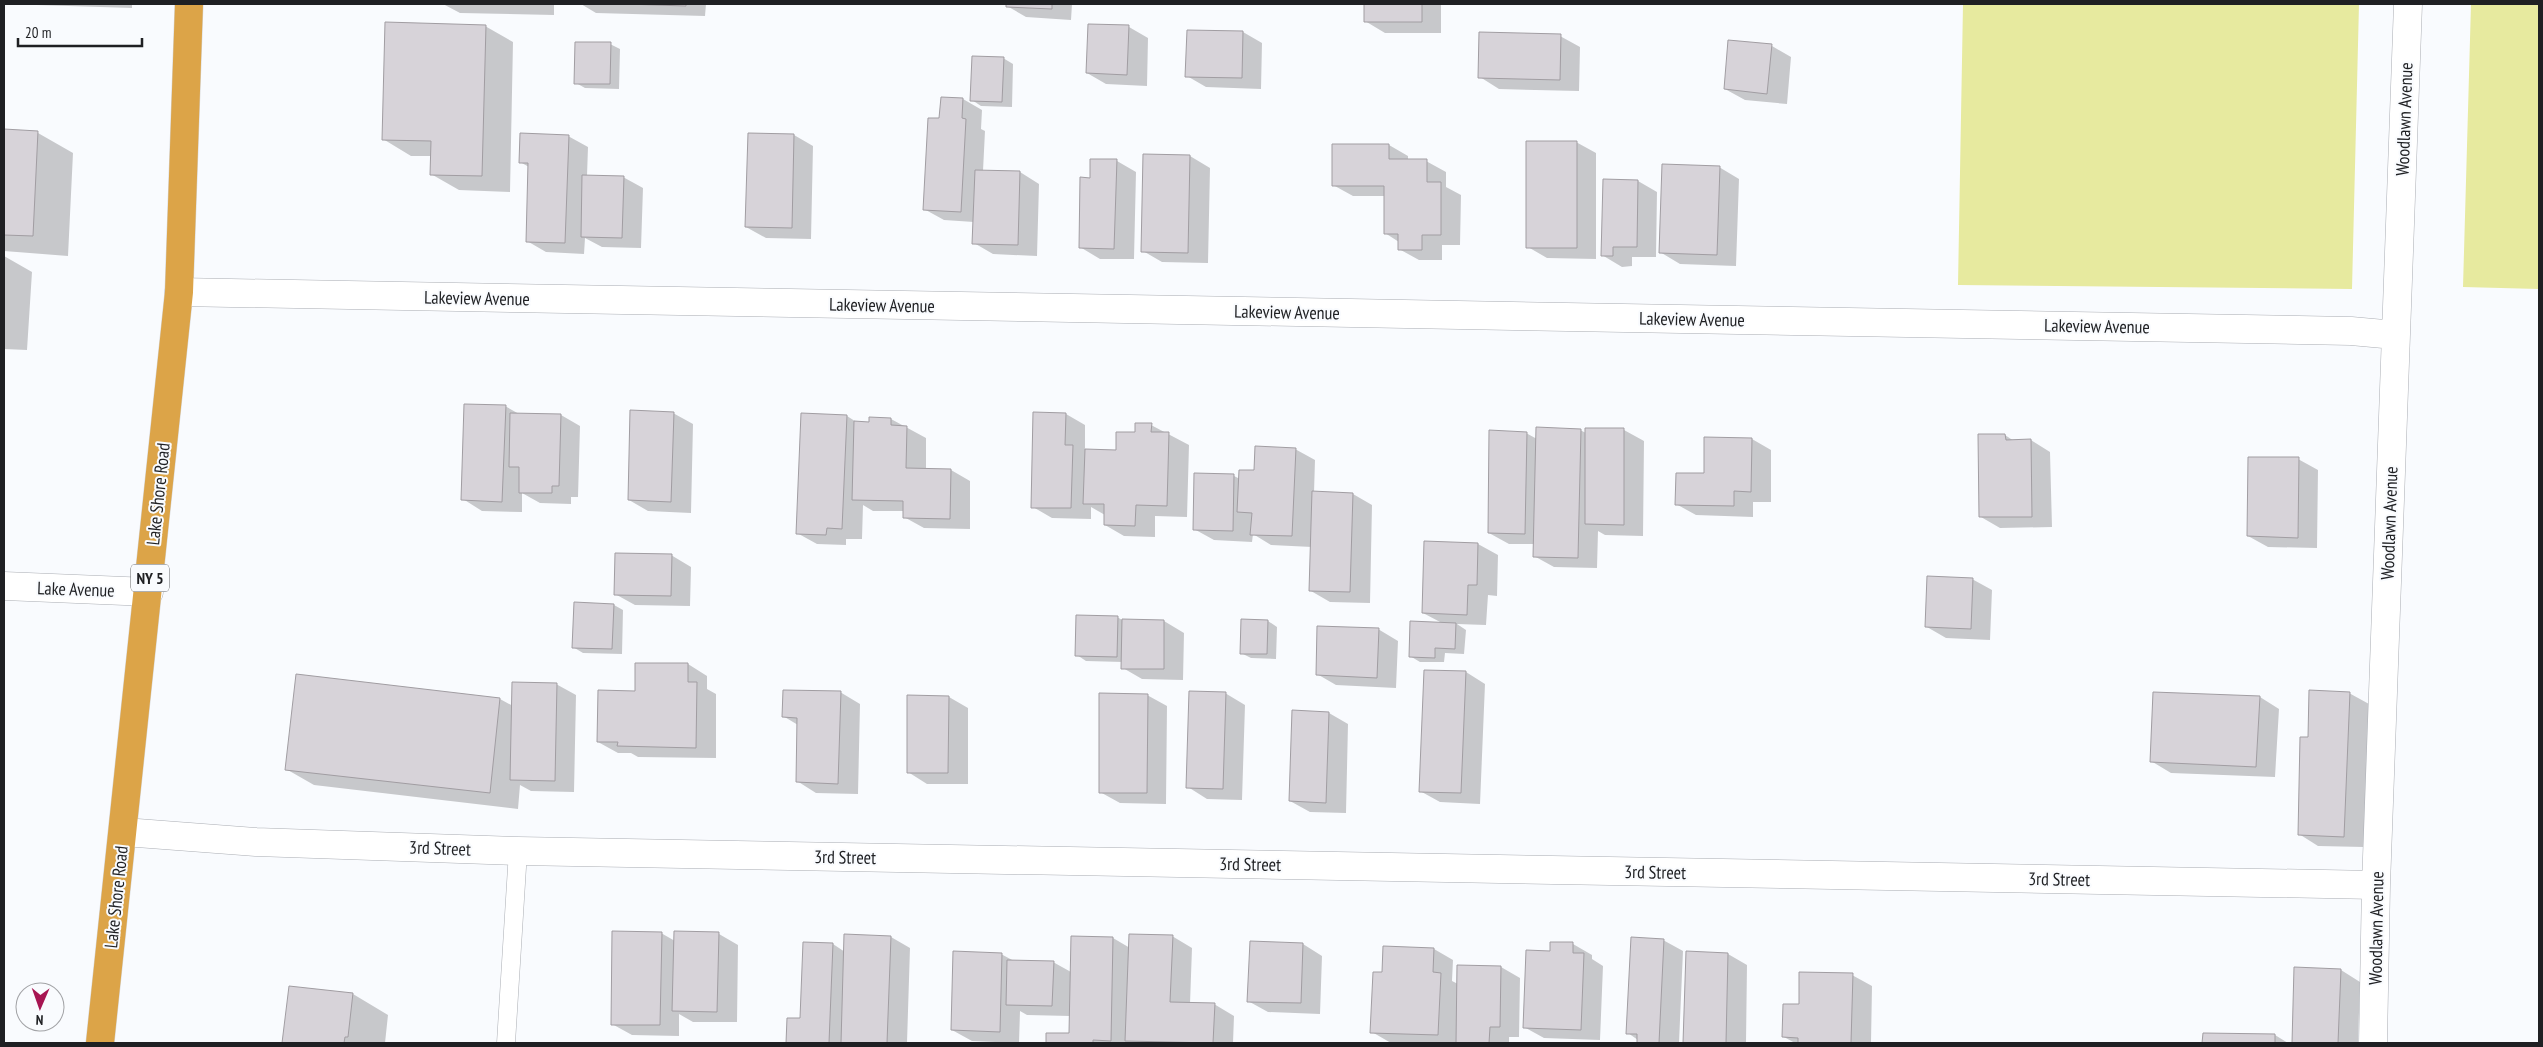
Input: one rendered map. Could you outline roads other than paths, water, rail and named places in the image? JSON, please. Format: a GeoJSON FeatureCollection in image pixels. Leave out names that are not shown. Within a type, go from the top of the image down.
{"type":"FeatureCollection","features":[{"type":"Feature","properties":{"kind":"highway","name":"Lake Shore Road"},"geometry":{"type":"LineString","coordinates":[[100,1043],[124,832],[179,292],[189,4]]}},
{"type":"Feature","properties":{"kind":"street","name":"Woodlawn Avenue"},"geometry":{"type":"LineString","coordinates":[[2373,1043],[2376,885],[2408,4]]}},
{"type":"Feature","properties":{"kind":"street","name":"Lakeview Avenue"},"geometry":{"type":"LineString","coordinates":[[179,292],[2341,331],[2395,335]]}},
{"type":"Feature","properties":{"kind":"street","name":"Lake Avenue"},"geometry":{"type":"LineString","coordinates":[[4,586],[148,592]]}},
{"type":"Feature","properties":{"kind":"street","name":"3rd Street"},"geometry":{"type":"LineString","coordinates":[[124,832],[256,842],[518,851],[2376,885]]}},
{"type":"Feature","properties":{"kind":"lane"},"geometry":{"type":"LineString","coordinates":[[506,1043],[518,851]]}}]}
